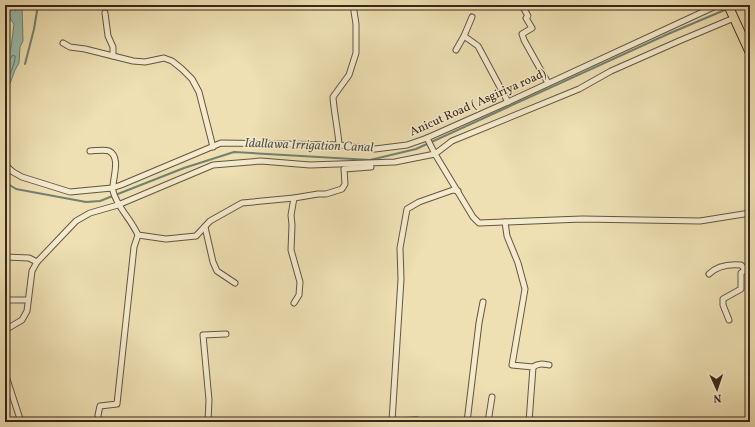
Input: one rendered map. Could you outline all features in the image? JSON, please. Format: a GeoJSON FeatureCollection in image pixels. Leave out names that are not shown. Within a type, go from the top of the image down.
{"type":"FeatureCollection","features":[{"type":"Feature","properties":{"kind":"main road"},"geometry":{"type":"LineString","coordinates":[[728,5],[750,53]]}},
{"type":"Feature","properties":{"kind":"street"},"geometry":{"type":"LineString","coordinates":[[339,146],[333,97],[349,75],[356,53],[356,24],[353,5]]}},
{"type":"Feature","properties":{"kind":"street","name":"Anicut Road ( Asgiriya road)"},"geometry":{"type":"LineString","coordinates":[[5,165],[22,177],[70,192],[113,189],[221,143],[339,146],[375,149],[429,142],[548,83],[718,5]]}},
{"type":"Feature","properties":{"kind":"street"},"geometry":{"type":"LineString","coordinates":[[523,7],[528,16],[526,18],[532,28],[522,34],[548,83]]}},
{"type":"Feature","properties":{"kind":"street"},"geometry":{"type":"LineString","coordinates":[[105,13],[108,36],[113,47],[113,56]]}},
{"type":"Feature","properties":{"kind":"street"},"geometry":{"type":"LineString","coordinates":[[456,50],[472,17]]}},
{"type":"Feature","properties":{"kind":"street"},"geometry":{"type":"LineString","coordinates":[[138,235],[166,239],[196,236],[210,221],[242,203],[326,194],[342,189],[345,184],[344,169],[382,166],[435,154],[452,141],[579,89],[611,71],[734,18]]}},
{"type":"Feature","properties":{"kind":"street"},"geometry":{"type":"LineString","coordinates":[[464,36],[478,46],[508,102]]}},
{"type":"Feature","properties":{"kind":"street"},"geometry":{"type":"LineString","coordinates":[[63,44],[70,47],[145,62],[164,58],[172,61],[192,79],[198,92],[213,147]]}},
{"type":"Feature","properties":{"kind":"street"},"geometry":{"type":"LineString","coordinates":[[429,142],[473,217],[479,223],[582,219],[700,221],[750,213]]}},
{"type":"Feature","properties":{"kind":"street"},"geometry":{"type":"LineString","coordinates":[[90,151],[107,151],[114,157],[116,171],[113,189],[117,202],[135,227],[138,235],[134,247],[117,404],[100,406],[98,415],[99,422]]}},
{"type":"Feature","properties":{"kind":"street"},"geometry":{"type":"LineString","coordinates":[[5,330],[22,320],[27,311],[32,271],[37,262],[76,221],[90,213],[213,165],[261,161],[310,165],[395,162]]}},
{"type":"Feature","properties":{"kind":"street"},"geometry":{"type":"LineString","coordinates":[[425,422],[416,420],[391,422],[401,279],[400,248],[407,209],[419,202],[453,190],[458,191]]}},
{"type":"Feature","properties":{"kind":"street"},"geometry":{"type":"LineString","coordinates":[[294,198],[291,215],[291,250],[300,282],[299,295],[294,303]]}},
{"type":"Feature","properties":{"kind":"street"},"geometry":{"type":"LineString","coordinates":[[505,222],[507,236],[518,263],[525,289],[512,365],[533,367],[541,364],[548,365]]}},
{"type":"Feature","properties":{"kind":"street"},"geometry":{"type":"LineString","coordinates":[[205,227],[213,262],[217,271],[235,283]]}},
{"type":"Feature","properties":{"kind":"street"},"geometry":{"type":"LineString","coordinates":[[5,257],[29,258],[37,262]]}},
{"type":"Feature","properties":{"kind":"street"},"geometry":{"type":"LineString","coordinates":[[709,274],[713,270],[724,265],[742,265],[745,269]]}},
{"type":"Feature","properties":{"kind":"street"},"geometry":{"type":"LineString","coordinates":[[729,320],[723,305],[723,299],[741,289],[741,273],[750,266]]}},
{"type":"Feature","properties":{"kind":"street"},"geometry":{"type":"LineString","coordinates":[[5,300],[28,300]]}},
{"type":"Feature","properties":{"kind":"street"},"geometry":{"type":"LineString","coordinates":[[466,422],[483,302]]}},
{"type":"Feature","properties":{"kind":"street"},"geometry":{"type":"LineString","coordinates":[[208,422],[209,400],[203,335],[226,334]]}},
{"type":"Feature","properties":{"kind":"street"},"geometry":{"type":"LineString","coordinates":[[529,422],[533,367]]}},
{"type":"Feature","properties":{"kind":"street"},"geometry":{"type":"LineString","coordinates":[[5,373],[21,422]]}},
{"type":"Feature","properties":{"kind":"street"},"geometry":{"type":"LineString","coordinates":[[488,422],[492,397]]}},
{"type":"Feature","properties":{"kind":"water"},"geometry":{"type":"Polygon","coordinates":[[[5,5],[12,5],[16,11],[17,5],[22,5],[23,41],[20,47],[19,63],[5,97],[5,60],[11,48],[14,24],[5,14],[5,5]]]}},
{"type":"Feature","properties":{"kind":"waterway"},"geometry":{"type":"LineString","coordinates":[[25,64],[34,29],[38,5]]}},
{"type":"Feature","properties":{"kind":"waterway","name":"Idallawa Irrigation Canal"},"geometry":{"type":"LineString","coordinates":[[731,7],[737,5]]}},
{"type":"Feature","properties":{"kind":"waterway","name":"Idallawa Irrigation Canal"},"geometry":{"type":"LineString","coordinates":[[5,180],[16,189],[86,202],[100,201],[184,168],[234,152],[370,160],[416,149],[668,34],[727,9]]}}]}
